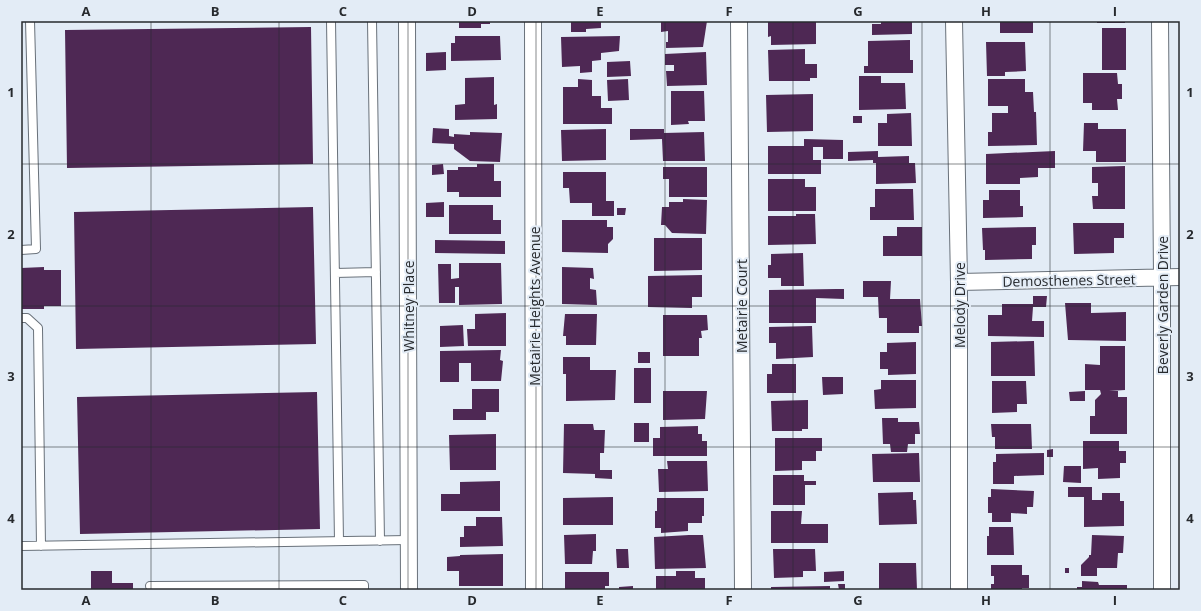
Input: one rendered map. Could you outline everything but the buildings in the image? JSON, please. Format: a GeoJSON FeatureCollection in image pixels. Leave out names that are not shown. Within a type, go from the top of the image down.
{"type":"FeatureCollection","features":[{"type":"Feature","properties":{"kind":"street","name":"Whitney Place"},"geometry":{"type":"LineString","coordinates":[[407,21],[409,590]]}},
{"type":"Feature","properties":{"kind":"street","name":"Metairie Heights Avenue"},"geometry":{"type":"LineString","coordinates":[[533,21],[534,590]]}},
{"type":"Feature","properties":{"kind":"street","name":"Metairie Court"},"geometry":{"type":"LineString","coordinates":[[740,21],[743,590]]}},
{"type":"Feature","properties":{"kind":"street","name":"Melody Drive"},"geometry":{"type":"LineString","coordinates":[[954,21],[959,282],[959,590]]}},
{"type":"Feature","properties":{"kind":"street","name":"Beverly Garden Drive"},"geometry":{"type":"LineString","coordinates":[[1160,21],[1162,590]]}},
{"type":"Feature","properties":{"kind":"street","name":"Demosthenes Street"},"geometry":{"type":"LineString","coordinates":[[959,282],[1180,277]]}},
{"type":"Feature","properties":{"kind":"lane"},"geometry":{"type":"LineString","coordinates":[[21,250],[36,249],[30,21]]}},
{"type":"Feature","properties":{"kind":"lane"},"geometry":{"type":"LineString","coordinates":[[331,21],[339,541]]}},
{"type":"Feature","properties":{"kind":"lane"},"geometry":{"type":"LineString","coordinates":[[372,21],[380,541]]}},
{"type":"Feature","properties":{"kind":"lane"},"geometry":{"type":"LineString","coordinates":[[335,273],[376,272]]}},
{"type":"Feature","properties":{"kind":"lane"},"geometry":{"type":"LineString","coordinates":[[21,318],[27,318],[38,328],[41,546]]}},
{"type":"Feature","properties":{"kind":"lane"},"geometry":{"type":"LineString","coordinates":[[21,546],[408,540]]}},
{"type":"Feature","properties":{"kind":"lane"},"geometry":{"type":"LineString","coordinates":[[150,586],[315,588],[364,585],[364,590]]}}]}
